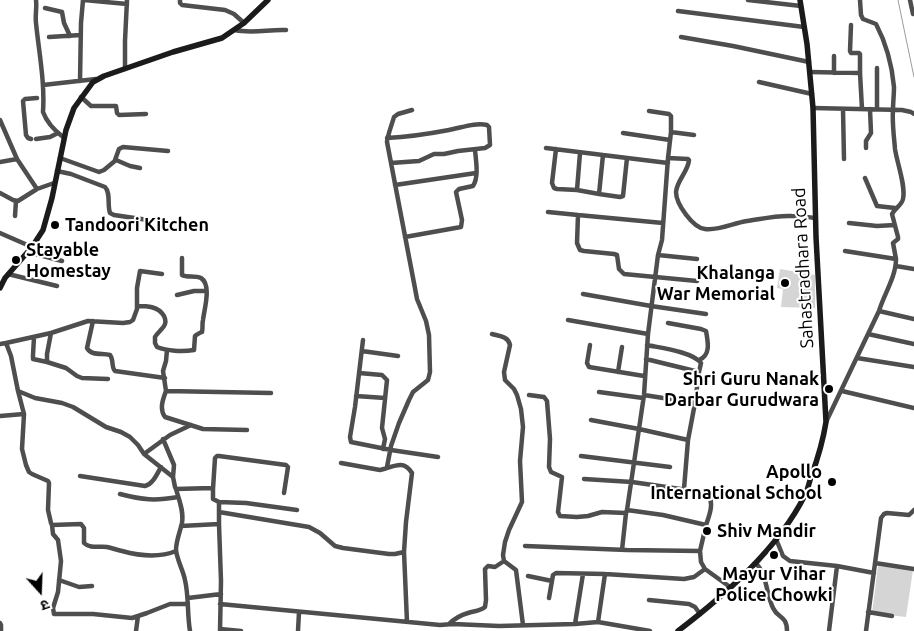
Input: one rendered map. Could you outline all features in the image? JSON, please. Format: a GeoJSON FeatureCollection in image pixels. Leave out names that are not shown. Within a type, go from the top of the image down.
{"type":"FeatureCollection","features":[{"type":"Feature","properties":{"kind":"main road"},"geometry":{"type":"LineString","coordinates":[[0,288],[8,274],[40,236],[46,224],[63,137],[70,117],[81,97],[96,79],[173,52],[222,38],[244,23],[268,0]]}},
{"type":"Feature","properties":{"kind":"main road","name":"Sahastradhara Road"},"geometry":{"type":"LineString","coordinates":[[678,631],[750,570],[787,526],[805,494],[821,449],[826,422],[815,218],[813,108],[809,62],[800,3]]}},
{"type":"Feature","properties":{"kind":"street"},"geometry":{"type":"LineString","coordinates":[[36,0],[36,21],[43,85],[43,112],[49,125],[63,137]]}},
{"type":"Feature","properties":{"kind":"street"},"geometry":{"type":"LineString","coordinates":[[80,81],[83,0],[127,2],[125,69]]}},
{"type":"Feature","properties":{"kind":"street"},"geometry":{"type":"LineString","coordinates":[[180,0],[182,5],[225,10],[234,14],[244,23]]}},
{"type":"Feature","properties":{"kind":"street"},"geometry":{"type":"LineString","coordinates":[[748,0],[800,3]]}},
{"type":"Feature","properties":{"kind":"street"},"geometry":{"type":"LineString","coordinates":[[826,422],[879,311],[896,266],[893,243],[898,237],[892,214],[895,208],[902,202],[904,192],[895,149],[893,78],[886,48],[876,24],[863,19],[860,0]]}},
{"type":"Feature","properties":{"kind":"street"},"geometry":{"type":"LineString","coordinates":[[910,0],[913,14]]}},
{"type":"Feature","properties":{"kind":"street"},"geometry":{"type":"LineString","coordinates":[[45,8],[62,12],[70,36]]}},
{"type":"Feature","properties":{"kind":"street"},"geometry":{"type":"LineString","coordinates":[[678,11],[804,26]]}},
{"type":"Feature","properties":{"kind":"street"},"geometry":{"type":"LineString","coordinates":[[850,25],[850,51],[860,54],[862,109]]}},
{"type":"Feature","properties":{"kind":"street"},"geometry":{"type":"LineString","coordinates":[[235,30],[254,32],[286,30]]}},
{"type":"Feature","properties":{"kind":"street"},"geometry":{"type":"LineString","coordinates":[[49,37],[81,35]]}},
{"type":"Feature","properties":{"kind":"street"},"geometry":{"type":"LineString","coordinates":[[681,37],[809,62]]}},
{"type":"Feature","properties":{"kind":"street"},"geometry":{"type":"LineString","coordinates":[[834,56],[834,73]]}},
{"type":"Feature","properties":{"kind":"street"},"geometry":{"type":"LineString","coordinates":[[877,68],[877,110]]}},
{"type":"Feature","properties":{"kind":"street"},"geometry":{"type":"LineString","coordinates":[[810,72],[860,73]]}},
{"type":"Feature","properties":{"kind":"street"},"geometry":{"type":"LineString","coordinates":[[43,85],[96,79]]}},
{"type":"Feature","properties":{"kind":"street"},"geometry":{"type":"LineString","coordinates":[[759,82],[812,94]]}},
{"type":"Feature","properties":{"kind":"street"},"geometry":{"type":"LineString","coordinates":[[81,97],[91,106],[116,106],[118,115],[146,114]]}},
{"type":"Feature","properties":{"kind":"street"},"geometry":{"type":"LineString","coordinates":[[37,98],[25,99],[23,101],[26,135],[28,138],[33,139],[50,137],[58,133]]}},
{"type":"Feature","properties":{"kind":"street"},"geometry":{"type":"LineString","coordinates":[[813,108],[893,110],[912,113]]}},
{"type":"Feature","properties":{"kind":"street"},"geometry":{"type":"LineString","coordinates":[[843,109],[844,159]]}},
{"type":"Feature","properties":{"kind":"street"},"geometry":{"type":"LineString","coordinates":[[866,148],[866,141],[871,134],[870,109]]}},
{"type":"Feature","properties":{"kind":"street"},"geometry":{"type":"LineString","coordinates":[[388,467],[399,423],[409,400],[413,392],[428,380],[430,372],[429,335],[426,321],[417,299],[387,138],[394,117],[412,110]]}},
{"type":"Feature","properties":{"kind":"street"},"geometry":{"type":"LineString","coordinates":[[622,550],[644,396],[648,334],[658,255],[662,240],[671,132],[671,118],[669,114],[649,112]]}},
{"type":"Feature","properties":{"kind":"street"},"geometry":{"type":"LineString","coordinates":[[0,120],[17,159],[37,189]]}},
{"type":"Feature","properties":{"kind":"street"},"geometry":{"type":"LineString","coordinates":[[387,138],[434,133],[475,124],[487,124],[489,127],[490,145],[485,148],[434,154],[419,161],[391,163]]}},
{"type":"Feature","properties":{"kind":"street"},"geometry":{"type":"LineString","coordinates":[[671,132],[694,135]]}},
{"type":"Feature","properties":{"kind":"street"},"geometry":{"type":"LineString","coordinates":[[623,133],[670,140]]}},
{"type":"Feature","properties":{"kind":"street"},"geometry":{"type":"LineString","coordinates":[[60,158],[100,172],[115,160],[119,149],[123,147],[168,150]]}},
{"type":"Feature","properties":{"kind":"street"},"geometry":{"type":"LineString","coordinates":[[546,148],[627,158],[690,160],[676,192],[686,215],[695,225],[704,229],[715,229],[747,221],[780,216],[815,218]]}},
{"type":"Feature","properties":{"kind":"street"},"geometry":{"type":"LineString","coordinates":[[405,237],[461,227],[462,220],[456,192],[473,186],[475,183],[477,168],[475,150]]}},
{"type":"Feature","properties":{"kind":"street"},"geometry":{"type":"LineString","coordinates":[[556,150],[552,183],[554,188],[620,197],[623,196],[627,158]]}},
{"type":"Feature","properties":{"kind":"street"},"geometry":{"type":"LineString","coordinates":[[577,190],[580,152]]}},
{"type":"Feature","properties":{"kind":"street"},"geometry":{"type":"LineString","coordinates":[[599,194],[604,155]]}},
{"type":"Feature","properties":{"kind":"street"},"geometry":{"type":"LineString","coordinates":[[0,162],[17,159]]}},
{"type":"Feature","properties":{"kind":"street"},"geometry":{"type":"LineString","coordinates":[[115,160],[140,168]]}},
{"type":"Feature","properties":{"kind":"street"},"geometry":{"type":"LineString","coordinates":[[57,171],[105,187],[108,191],[108,208],[110,213],[148,220],[150,223],[149,228]]}},
{"type":"Feature","properties":{"kind":"street"},"geometry":{"type":"LineString","coordinates":[[395,185],[476,173]]}},
{"type":"Feature","properties":{"kind":"street"},"geometry":{"type":"LineString","coordinates":[[865,178],[877,206],[895,208]]}},
{"type":"Feature","properties":{"kind":"street"},"geometry":{"type":"LineString","coordinates":[[0,193],[16,201],[37,189],[54,183]]}},
{"type":"Feature","properties":{"kind":"street"},"geometry":{"type":"LineString","coordinates":[[15,216],[16,201]]}},
{"type":"Feature","properties":{"kind":"street"},"geometry":{"type":"LineString","coordinates":[[548,212],[663,223]]}},
{"type":"Feature","properties":{"kind":"street"},"geometry":{"type":"LineString","coordinates":[[578,215],[577,243],[580,250],[614,254],[617,257],[619,269],[624,274],[697,281]]}},
{"type":"Feature","properties":{"kind":"street"},"geometry":{"type":"LineString","coordinates":[[848,223],[878,226],[895,225]]}},
{"type":"Feature","properties":{"kind":"street"},"geometry":{"type":"LineString","coordinates":[[0,233],[30,249],[62,260]]}},
{"type":"Feature","properties":{"kind":"street"},"geometry":{"type":"LineString","coordinates":[[845,251],[896,259]]}},
{"type":"Feature","properties":{"kind":"street"},"geometry":{"type":"LineString","coordinates":[[658,255],[697,259]]}},
{"type":"Feature","properties":{"kind":"street"},"geometry":{"type":"LineString","coordinates":[[137,306],[154,307],[163,314],[166,322],[155,335],[155,345],[167,350],[191,351],[194,349],[195,336],[202,330],[206,286],[199,277],[184,277],[182,275],[182,258]]}},
{"type":"Feature","properties":{"kind":"street"},"geometry":{"type":"LineString","coordinates":[[896,266],[914,270]]}},
{"type":"Feature","properties":{"kind":"street"},"geometry":{"type":"LineString","coordinates":[[0,344],[51,333],[88,321],[130,322],[133,320],[137,306],[137,288],[140,271],[162,274]]}},
{"type":"Feature","properties":{"kind":"street"},"geometry":{"type":"LineString","coordinates":[[8,274],[57,286]]}},
{"type":"Feature","properties":{"kind":"street"},"geometry":{"type":"LineString","coordinates":[[177,295],[194,291],[206,291]]}},
{"type":"Feature","properties":{"kind":"street"},"geometry":{"type":"LineString","coordinates":[[583,294],[706,314]]}},
{"type":"Feature","properties":{"kind":"street"},"geometry":{"type":"LineString","coordinates":[[879,311],[914,320]]}},
{"type":"Feature","properties":{"kind":"street"},"geometry":{"type":"LineString","coordinates":[[568,320],[648,334]]}},
{"type":"Feature","properties":{"kind":"street"},"geometry":{"type":"LineString","coordinates":[[93,321],[87,348],[88,352],[110,355],[112,357],[113,370],[115,371],[165,378]]}},
{"type":"Feature","properties":{"kind":"street"},"geometry":{"type":"LineString","coordinates":[[647,345],[678,351],[699,360],[703,359],[707,354],[708,347],[706,331],[668,323]]}},
{"type":"Feature","properties":{"kind":"street"},"geometry":{"type":"LineString","coordinates":[[47,362],[51,333]]}},
{"type":"Feature","properties":{"kind":"street"},"geometry":{"type":"LineString","coordinates":[[492,334],[504,337],[509,341],[510,345],[504,377],[517,395],[523,427],[520,461],[522,502],[505,542],[504,561]]}},
{"type":"Feature","properties":{"kind":"street"},"geometry":{"type":"LineString","coordinates":[[868,334],[914,344]]}},
{"type":"Feature","properties":{"kind":"street"},"geometry":{"type":"LineString","coordinates":[[34,337],[33,359],[66,368],[82,378],[108,379]]}},
{"type":"Feature","properties":{"kind":"street"},"geometry":{"type":"LineString","coordinates":[[363,340],[350,437],[351,442],[438,457]]}},
{"type":"Feature","properties":{"kind":"street"},"geometry":{"type":"LineString","coordinates":[[6,344],[24,414],[23,456],[29,472],[48,481],[49,484],[48,510],[53,534],[58,540],[61,561],[58,592],[53,608],[54,614],[93,614],[132,618],[170,604],[188,604]]}},
{"type":"Feature","properties":{"kind":"street"},"geometry":{"type":"LineString","coordinates":[[590,345],[588,366],[644,376]]}},
{"type":"Feature","properties":{"kind":"street"},"geometry":{"type":"LineString","coordinates":[[618,372],[622,347]]}},
{"type":"Feature","properties":{"kind":"street"},"geometry":{"type":"LineString","coordinates":[[167,350],[164,371],[166,391],[162,404],[163,415],[203,429],[247,430]]}},
{"type":"Feature","properties":{"kind":"street"},"geometry":{"type":"LineString","coordinates":[[362,351],[398,356]]}},
{"type":"Feature","properties":{"kind":"street"},"geometry":{"type":"LineString","coordinates":[[857,358],[914,368]]}},
{"type":"Feature","properties":{"kind":"street"},"geometry":{"type":"LineString","coordinates":[[646,359],[699,372]]}},
{"type":"Feature","properties":{"kind":"street"},"geometry":{"type":"LineString","coordinates":[[684,489],[688,440],[701,363],[699,360]]}},
{"type":"Feature","properties":{"kind":"street"},"geometry":{"type":"LineString","coordinates":[[359,373],[382,375],[386,378],[382,428],[386,439],[383,449]]}},
{"type":"Feature","properties":{"kind":"street"},"geometry":{"type":"LineString","coordinates":[[18,391],[35,398],[73,407],[106,427],[121,432],[130,437],[144,454],[173,477]]}},
{"type":"Feature","properties":{"kind":"street"},"geometry":{"type":"LineString","coordinates":[[166,391],[271,394]]}},
{"type":"Feature","properties":{"kind":"street"},"geometry":{"type":"LineString","coordinates":[[842,391],[914,408]]}},
{"type":"Feature","properties":{"kind":"street"},"geometry":{"type":"LineString","coordinates":[[599,392],[695,403]]}},
{"type":"Feature","properties":{"kind":"street"},"geometry":{"type":"LineString","coordinates":[[528,395],[544,397],[547,401],[550,439],[549,467],[550,471],[562,477],[558,514],[562,517],[577,518],[602,512],[627,512],[663,515],[706,525]]}},
{"type":"Feature","properties":{"kind":"street"},"geometry":{"type":"LineString","coordinates":[[356,396],[385,398]]}},
{"type":"Feature","properties":{"kind":"street"},"geometry":{"type":"LineString","coordinates":[[0,416],[24,414]]}},
{"type":"Feature","properties":{"kind":"street"},"geometry":{"type":"LineString","coordinates":[[591,420],[688,440]]}},
{"type":"Feature","properties":{"kind":"street"},"geometry":{"type":"LineString","coordinates":[[144,454],[163,439],[191,425]]}},
{"type":"Feature","properties":{"kind":"street"},"geometry":{"type":"LineString","coordinates":[[163,439],[174,465],[173,477],[182,510],[176,551],[185,577],[190,631]]}},
{"type":"Feature","properties":{"kind":"street"},"geometry":{"type":"LineString","coordinates":[[284,493],[288,467],[286,465],[218,456],[215,458],[213,499],[216,501],[296,510]]}},
{"type":"Feature","properties":{"kind":"street"},"geometry":{"type":"LineString","coordinates":[[581,456],[670,467]]}},
{"type":"Feature","properties":{"kind":"street"},"geometry":{"type":"LineString","coordinates":[[341,463],[380,470],[399,465],[406,467],[412,473],[404,552],[407,622]]}},
{"type":"Feature","properties":{"kind":"street"},"geometry":{"type":"LineString","coordinates":[[80,476],[145,486],[152,482],[161,467]]}},
{"type":"Feature","properties":{"kind":"street"},"geometry":{"type":"LineString","coordinates":[[584,479],[632,482],[708,493],[712,503],[700,551],[701,562],[705,569],[730,587]]}},
{"type":"Feature","properties":{"kind":"street"},"geometry":{"type":"LineString","coordinates":[[176,489],[213,489]]}},
{"type":"Feature","properties":{"kind":"street"},"geometry":{"type":"LineString","coordinates":[[120,494],[153,500],[178,497]]}},
{"type":"Feature","properties":{"kind":"street"},"geometry":{"type":"LineString","coordinates":[[219,502],[220,630],[241,631]]}},
{"type":"Feature","properties":{"kind":"street"},"geometry":{"type":"LineString","coordinates":[[866,631],[882,515],[888,513],[909,515],[914,510]]}},
{"type":"Feature","properties":{"kind":"street"},"geometry":{"type":"LineString","coordinates":[[219,512],[309,527],[320,533],[335,546],[343,548],[389,554],[404,552]]}},
{"type":"Feature","properties":{"kind":"street"},"geometry":{"type":"LineString","coordinates":[[52,525],[81,524],[84,528],[84,543],[88,546],[108,547],[148,556],[166,555],[176,551]]}},
{"type":"Feature","properties":{"kind":"street"},"geometry":{"type":"LineString","coordinates":[[181,526],[219,524]]}},
{"type":"Feature","properties":{"kind":"street"},"geometry":{"type":"LineString","coordinates":[[776,539],[784,556],[790,561],[837,566],[874,573]]}},
{"type":"Feature","properties":{"kind":"street"},"geometry":{"type":"LineString","coordinates":[[525,546],[700,551]]}},
{"type":"Feature","properties":{"kind":"street"},"geometry":{"type":"LineString","coordinates":[[220,604],[407,622],[440,628],[468,613],[485,608],[485,569],[488,566],[495,567],[504,561]]}},
{"type":"Feature","properties":{"kind":"street"},"geometry":{"type":"LineString","coordinates":[[504,561],[516,570],[523,625]]}},
{"type":"Feature","properties":{"kind":"street"},"geometry":{"type":"LineString","coordinates":[[756,563],[762,572],[772,607],[785,620],[787,631]]}},
{"type":"Feature","properties":{"kind":"street"},"geometry":{"type":"LineString","coordinates":[[875,563],[914,569]]}},
{"type":"Feature","properties":{"kind":"street"},"geometry":{"type":"LineString","coordinates":[[828,631],[837,566]]}},
{"type":"Feature","properties":{"kind":"street"},"geometry":{"type":"LineString","coordinates":[[549,598],[553,575],[556,573],[684,579],[694,577],[705,569]]}},
{"type":"Feature","properties":{"kind":"street"},"geometry":{"type":"LineString","coordinates":[[575,624],[583,574]]}},
{"type":"Feature","properties":{"kind":"street"},"geometry":{"type":"LineString","coordinates":[[598,622],[605,574]]}},
{"type":"Feature","properties":{"kind":"street"},"geometry":{"type":"LineString","coordinates":[[528,576],[552,581]]}},
{"type":"Feature","properties":{"kind":"street"},"geometry":{"type":"LineString","coordinates":[[59,580],[79,586],[92,586]]}},
{"type":"Feature","properties":{"kind":"street"},"geometry":{"type":"LineString","coordinates":[[188,598],[221,594]]}},
{"type":"Feature","properties":{"kind":"street"},"geometry":{"type":"LineString","coordinates":[[649,600],[688,604],[695,607],[700,614]]}},
{"type":"Feature","properties":{"kind":"street"},"geometry":{"type":"LineString","coordinates":[[298,631],[299,612]]}},
{"type":"Feature","properties":{"kind":"street"},"geometry":{"type":"LineString","coordinates":[[868,612],[892,616]]}},
{"type":"Feature","properties":{"kind":"street"},"geometry":{"type":"LineString","coordinates":[[136,631],[138,616]]}},
{"type":"Feature","properties":{"kind":"street"},"geometry":{"type":"LineString","coordinates":[[448,625],[499,626],[598,622],[650,631]]}},
{"type":"Feature","properties":{"kind":"street"},"geometry":{"type":"LineString","coordinates":[[0,623],[1,631]]}},
{"type":"Feature","properties":{"kind":"shaded area"},"geometry":{"type":"Polygon","coordinates":[[[780,269],[815,275],[815,308],[781,307],[783,289],[777,288],[780,269]]]}},
{"type":"Feature","properties":{"kind":"shaded area"},"geometry":{"type":"Polygon","coordinates":[[[878,566],[913,570],[906,617],[872,613],[878,566]]]}},
{"type":"Feature","properties":{"kind":"waterway"},"geometry":{"type":"LineString","coordinates":[[898,0],[914,77]]}},
{"type":"Feature","properties":{"kind":"place","name":"Tandoori Kitchen"},"geometry":{"type":"Point","coordinates":[55,225]}},
{"type":"Feature","properties":{"kind":"place","name":"Stayable Homestay"},"geometry":{"type":"Point","coordinates":[16,260]}},
{"type":"Feature","properties":{"kind":"place","name":"Khalanga War Memorial"},"geometry":{"type":"Point","coordinates":[785,283]}},
{"type":"Feature","properties":{"kind":"place","name":"Shri Guru Nanak Darbar Gurudwara"},"geometry":{"type":"Point","coordinates":[829,389]}},
{"type":"Feature","properties":{"kind":"place","name":"Apollo International School"},"geometry":{"type":"Point","coordinates":[832,482]}},
{"type":"Feature","properties":{"kind":"place","name":"Shiv Mandir"},"geometry":{"type":"Point","coordinates":[707,531]}},
{"type":"Feature","properties":{"kind":"place","name":"Mayur Vihar Police Chowki"},"geometry":{"type":"Point","coordinates":[774,555]}}]}
